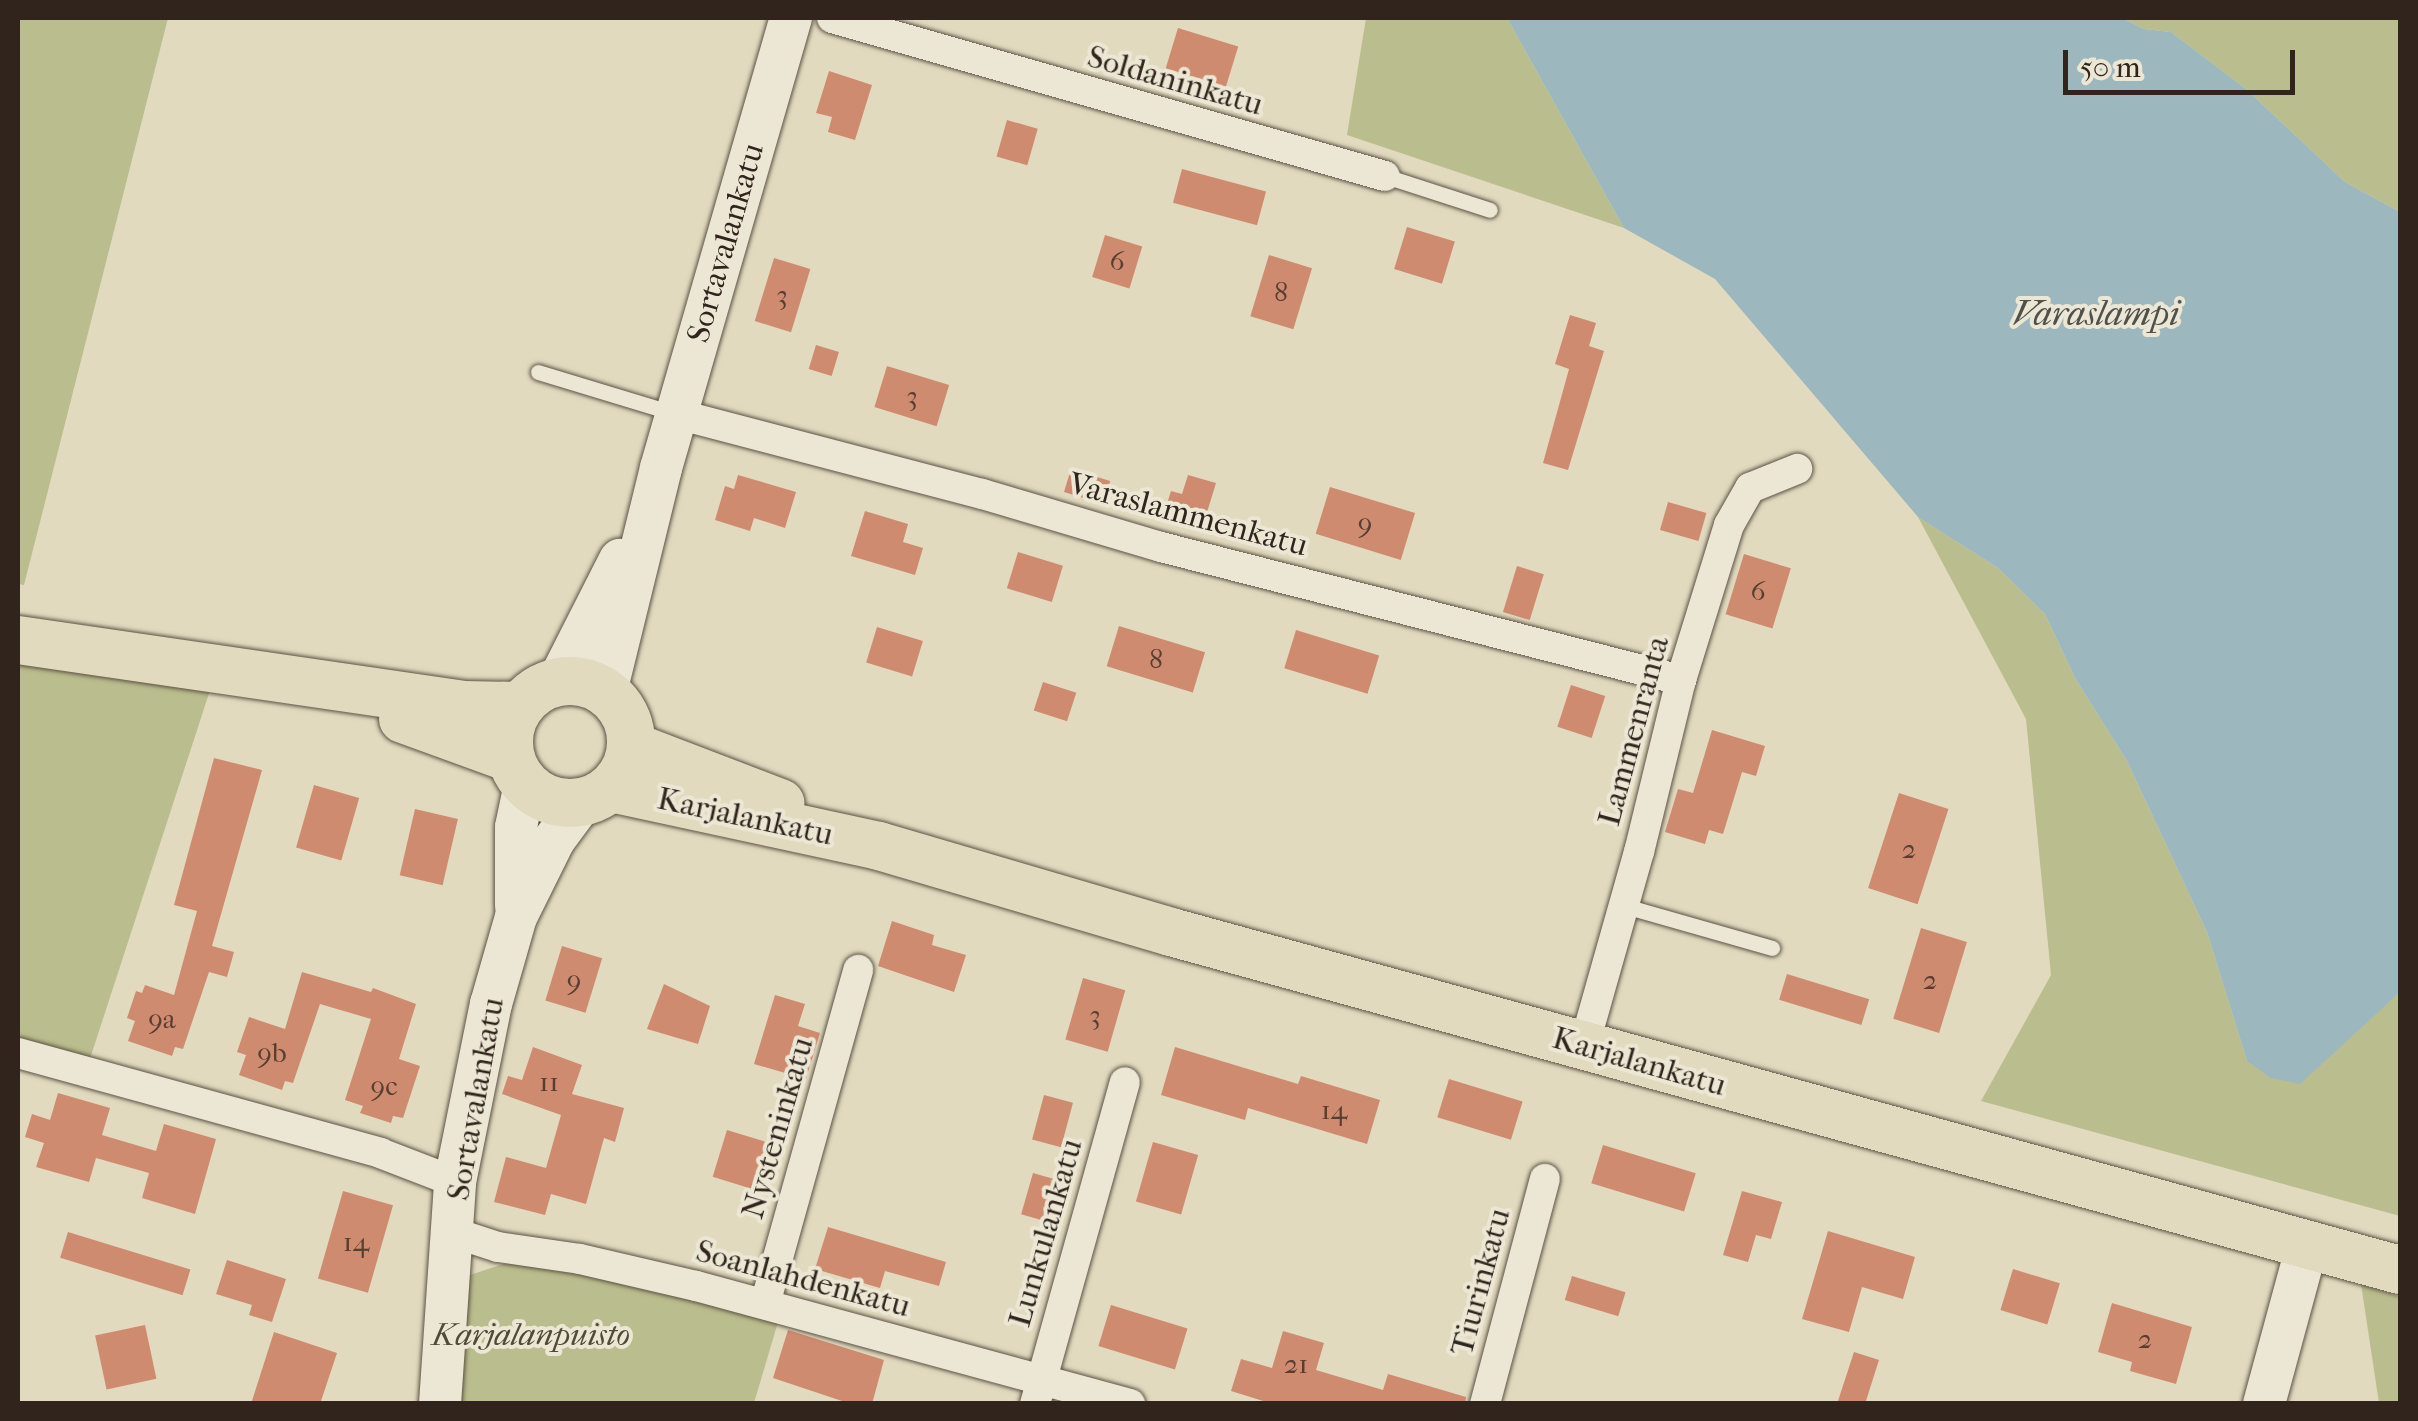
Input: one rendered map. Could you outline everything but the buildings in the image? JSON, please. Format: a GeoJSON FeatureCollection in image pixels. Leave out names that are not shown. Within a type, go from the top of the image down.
{"type":"FeatureCollection","features":[{"type":"Feature","properties":{"kind":"main road"},"geometry":{"type":"LineString","coordinates":[[18,640],[261,674],[464,705],[591,684],[606,692],[629,726],[628,761],[596,795],[551,800],[518,771],[455,735],[261,674]]}},
{"type":"Feature","properties":{"kind":"main road"},"geometry":{"type":"LineString","coordinates":[[518,771],[512,722],[539,694]]}},
{"type":"Feature","properties":{"kind":"main road","name":"Karjalankatu"},"geometry":{"type":"LineString","coordinates":[[631,746],[717,776],[880,846]]}},
{"type":"Feature","properties":{"kind":"main road","name":"Karjalankatu"},"geometry":{"type":"LineString","coordinates":[[596,795],[880,846],[1584,1046],[2400,1270]]}},
{"type":"Feature","properties":{"kind":"street","name":"Sortavalankatu"},"geometry":{"type":"LineString","coordinates":[[606,692],[661,468],[791,18]]}},
{"type":"Feature","properties":{"kind":"street","name":"Soldaninkatu"},"geometry":{"type":"LineString","coordinates":[[832,18],[1386,176]]}},
{"type":"Feature","properties":{"kind":"street","name":"Varaslammenkatu"},"geometry":{"type":"LineString","coordinates":[[677,414],[982,494],[1161,547],[1682,680]]}},
{"type":"Feature","properties":{"kind":"street","name":"Sortavalankatu"},"geometry":{"type":"LineString","coordinates":[[539,694],[661,468]]}},
{"type":"Feature","properties":{"kind":"street","name":"Lammenranta"},"geometry":{"type":"LineString","coordinates":[[1584,1046],[1682,680],[1738,504],[1750,488],[1797,469]]}},
{"type":"Feature","properties":{"kind":"street","name":"Sortavalankatu"},"geometry":{"type":"LineString","coordinates":[[516,916],[518,771]]}},
{"type":"Feature","properties":{"kind":"street","name":"Sortavalankatu"},"geometry":{"type":"LineString","coordinates":[[440,1404],[455,1233],[455,1182],[474,1078],[516,916],[554,840],[596,795]]}},
{"type":"Feature","properties":{"kind":"street","name":"Nysteninkatu"},"geometry":{"type":"LineString","coordinates":[[766,1304],[858,970]]}},
{"type":"Feature","properties":{"kind":"street"},"geometry":{"type":"LineString","coordinates":[[18,1053],[380,1153],[455,1182]]}},
{"type":"Feature","properties":{"kind":"street","name":"Lunkulankatu"},"geometry":{"type":"LineString","coordinates":[[1038,1391],[1125,1082]]}},
{"type":"Feature","properties":{"kind":"street","name":"Tiurinkatu"},"geometry":{"type":"LineString","coordinates":[[1485,1404],[1545,1179]]}},
{"type":"Feature","properties":{"kind":"street","name":"Soanlahdenkatu"},"geometry":{"type":"LineString","coordinates":[[455,1233],[498,1248],[580,1259],[766,1304],[1038,1391],[1130,1404]]}},
{"type":"Feature","properties":{"kind":"street"},"geometry":{"type":"LineString","coordinates":[[2264,1404],[2308,1246]]}},
{"type":"Feature","properties":{"kind":"lane"},"geometry":{"type":"LineString","coordinates":[[1386,176],[1490,210]]}},
{"type":"Feature","properties":{"kind":"lane"},"geometry":{"type":"LineString","coordinates":[[538,372],[677,414]]}},
{"type":"Feature","properties":{"kind":"lane"},"geometry":{"type":"LineString","coordinates":[[1624,906],[1772,948]]}},
{"type":"Feature","properties":{"kind":"green space"},"geometry":{"type":"Polygon","coordinates":[[[18,18],[168,18],[24,585],[18,584],[18,18]]]}},
{"type":"Feature","properties":{"kind":"green space"},"geometry":{"type":"Polygon","coordinates":[[[1366,18],[1507,18],[1624,228],[1347,135],[1366,18]]]}},
{"type":"Feature","properties":{"kind":"green space"},"geometry":{"type":"Polygon","coordinates":[[[2122,18],[2400,18],[2400,212],[2345,182],[2246,89],[2171,32],[2144,29],[2122,18]]]}},
{"type":"Feature","properties":{"kind":"green space"},"geometry":{"type":"Polygon","coordinates":[[[1918,517],[1998,568],[2045,614],[2075,678],[2127,761],[2207,932],[2247,1061],[2339,1046],[2400,992],[2400,1216],[1981,1101],[2051,975],[2026,719],[1918,517]]]}},
{"type":"Feature","properties":{"kind":"green space"},"geometry":{"type":"Polygon","coordinates":[[[18,650],[214,678],[87,1068],[18,1048],[18,650]]]}},
{"type":"Feature","properties":{"kind":"green space","name":"Karjalanpuisto"},"geometry":{"type":"Polygon","coordinates":[[[512,1261],[633,1282],[778,1322],[754,1403],[459,1404],[464,1277],[512,1261]]]}},
{"type":"Feature","properties":{"kind":"green space"},"geometry":{"type":"Polygon","coordinates":[[[2361,1284],[2400,1297],[2400,1403],[2379,1403],[2361,1284]]]}},
{"type":"Feature","properties":{"kind":"water","name":"Varaslampi"},"geometry":{"type":"Polygon","coordinates":[[[1507,18],[2122,18],[2144,29],[2171,32],[2246,89],[2345,182],[2400,212],[2400,992],[2300,1084],[2271,1078],[2247,1061],[2207,932],[2127,761],[2075,678],[2045,614],[1998,568],[1918,517],[1715,279],[1624,228],[1507,18]]]}}]}
